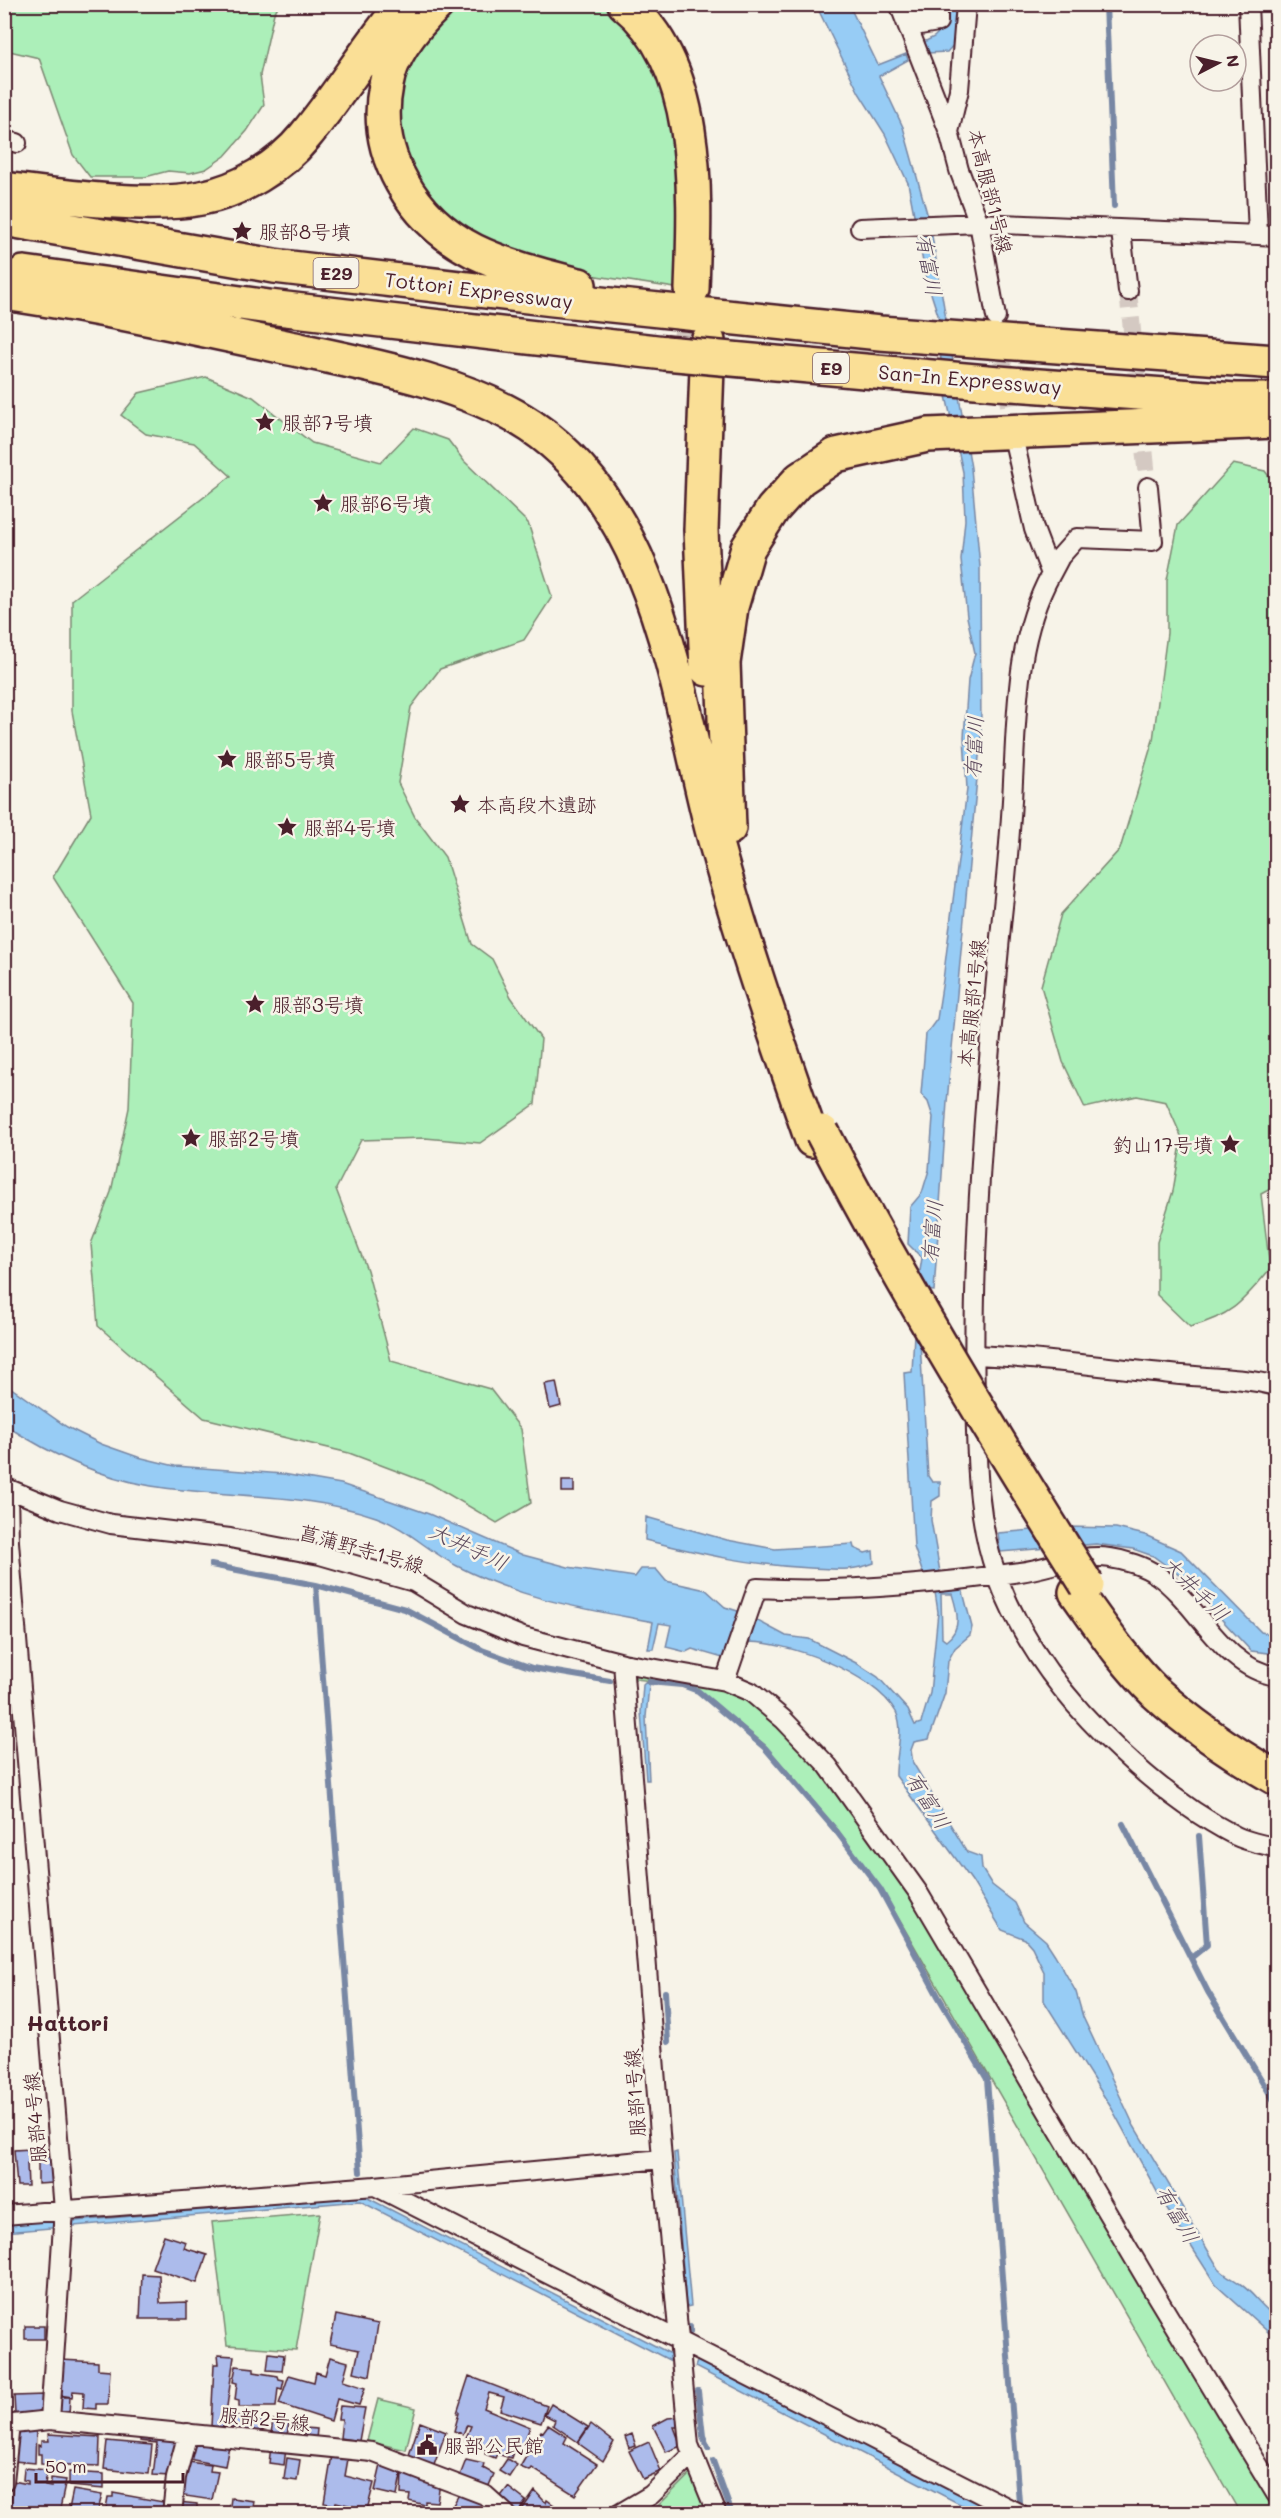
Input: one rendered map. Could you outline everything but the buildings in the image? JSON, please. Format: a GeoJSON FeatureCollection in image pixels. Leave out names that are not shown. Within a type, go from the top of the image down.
{"type":"FeatureCollection","features":[{"type":"Feature","properties":{"kind":"highway"},"geometry":{"type":"LineString","coordinates":[[4,189],[110,200],[168,201],[201,198],[247,183],[278,161],[304,138],[380,32],[404,4]]}},
{"type":"Feature","properties":{"kind":"highway"},"geometry":{"type":"LineString","coordinates":[[437,4],[418,22],[400,49],[386,84],[384,114],[393,163],[409,197],[423,213],[440,228],[473,250],[526,271],[590,288],[764,321]]}},
{"type":"Feature","properties":{"kind":"highway"},"geometry":{"type":"LineString","coordinates":[[625,4],[636,13],[656,40],[672,72],[685,116],[695,200],[690,297]]}},
{"type":"Feature","properties":{"kind":"highway"},"geometry":{"type":"LineString","coordinates":[[652,4],[675,38],[690,68],[706,121],[713,175],[690,297]]}},
{"type":"Feature","properties":{"kind":"highway","name":"Tottori Expressway"},"geometry":{"type":"LineString","coordinates":[[4,219],[274,266],[553,299],[690,297]]}},
{"type":"Feature","properties":{"kind":"highway","name":"Tottori Expressway"},"geometry":{"type":"LineString","coordinates":[[4,271],[269,307],[688,345]]}},
{"type":"Feature","properties":{"kind":"highway"},"geometry":{"type":"LineString","coordinates":[[4,293],[168,322],[398,373],[490,404],[533,427],[571,459],[599,495],[632,548],[659,620],[690,727],[712,828],[754,973],[817,1136],[1121,1654],[1156,1692],[1193,1724],[1276,1778]]}},
{"type":"Feature","properties":{"kind":"highway","name":"San-In Expressway"},"geometry":{"type":"LineString","coordinates":[[690,297],[764,321],[880,333],[993,329],[1276,362]]}},
{"type":"Feature","properties":{"kind":"highway"},"geometry":{"type":"LineString","coordinates":[[688,345],[684,535],[690,727]]}},
{"type":"Feature","properties":{"kind":"highway"},"geometry":{"type":"LineString","coordinates":[[688,345],[702,541],[708,680],[729,828],[763,967],[817,1136]]}},
{"type":"Feature","properties":{"kind":"highway","name":"San-In Expressway"},"geometry":{"type":"LineString","coordinates":[[688,345],[998,383],[1235,400],[1276,400]]}},
{"type":"Feature","properties":{"kind":"highway"},"geometry":{"type":"LineString","coordinates":[[729,828],[723,663],[732,607],[748,548],[773,509],[800,479],[836,455],[928,435],[1009,438],[1276,421]]}},
{"type":"Feature","properties":{"kind":"highway"},"geometry":{"type":"LineString","coordinates":[[1081,1589],[1128,1645],[1199,1713],[1276,1764]]}},
{"type":"Feature","properties":{"kind":"street"},"geometry":{"type":"LineString","coordinates":[[899,4],[915,26],[949,132]]}},
{"type":"Feature","properties":{"kind":"street"},"geometry":{"type":"LineString","coordinates":[[915,26],[919,4]]}},
{"type":"Feature","properties":{"kind":"street"},"geometry":{"type":"LineString","coordinates":[[915,26],[938,22],[938,4]]}},
{"type":"Feature","properties":{"kind":"street","name":"本高服部1号線"},"geometry":{"type":"LineString","coordinates":[[966,4],[959,90],[949,132],[959,170],[979,223],[993,329]]}},
{"type":"Feature","properties":{"kind":"street"},"geometry":{"type":"LineString","coordinates":[[1248,4],[1258,235]]}},
{"type":"Feature","properties":{"kind":"street"},"geometry":{"type":"LineString","coordinates":[[860,228],[979,223],[1276,236]]}},
{"type":"Feature","properties":{"kind":"street"},"geometry":{"type":"LineString","coordinates":[[1121,231],[1128,291]]}},
{"type":"Feature","properties":{"kind":"street"},"geometry":{"type":"LineString","coordinates":[[1009,438],[1034,529],[1051,574]]}},
{"type":"Feature","properties":{"kind":"street","name":"本高服部1号線"},"geometry":{"type":"LineString","coordinates":[[1148,487],[1153,541],[1077,538],[1060,557],[1030,622],[1019,671],[1010,835],[985,1098],[977,1230],[974,1355],[978,1473],[990,1575],[1032,1648],[1058,1684],[1103,1735],[1153,1782],[1237,1837],[1276,1848]]}},
{"type":"Feature","properties":{"kind":"street"},"geometry":{"type":"LineString","coordinates":[[974,1355],[1031,1357],[1175,1375],[1251,1380],[1276,1386]]}},
{"type":"Feature","properties":{"kind":"street","name":"菖蒲野寺1号線"},"geometry":{"type":"LineString","coordinates":[[7,1488],[60,1510],[111,1524],[230,1538],[320,1555],[414,1582],[467,1614],[523,1637],[623,1663],[726,1676],[750,1692],[783,1719],[828,1766],[891,1850],[924,1901],[1150,2287],[1276,2494]]}},
{"type":"Feature","properties":{"kind":"street","name":"服部4号線"},"geometry":{"type":"LineString","coordinates":[[7,1488],[9,1542],[64,2210],[50,2420]]}},
{"type":"Feature","properties":{"kind":"street"},"geometry":{"type":"LineString","coordinates":[[726,1676],[757,1588],[813,1592],[903,1584],[990,1575],[1086,1557],[1108,1557],[1132,1563],[1157,1575],[1200,1622],[1242,1662],[1265,1674],[1276,1676]]}},
{"type":"Feature","properties":{"kind":"street","name":"服部1号線"},"geometry":{"type":"LineString","coordinates":[[623,1663],[662,2159],[689,2445],[717,2514]]}},
{"type":"Feature","properties":{"kind":"street"},"geometry":{"type":"LineString","coordinates":[[4,2216],[375,2186],[662,2159]]}},
{"type":"Feature","properties":{"kind":"street"},"geometry":{"type":"LineString","coordinates":[[375,2186],[678,2338],[1020,2514]]}},
{"type":"Feature","properties":{"kind":"street","name":"服部2号線"},"geometry":{"type":"LineString","coordinates":[[7,2425],[50,2420],[372,2452],[485,2495],[506,2514]]}},
{"type":"Feature","properties":{"kind":"street"},"geometry":{"type":"LineString","coordinates":[[4,2481],[7,2425]]}},
{"type":"Feature","properties":{"kind":"street"},"geometry":{"type":"LineString","coordinates":[[172,2514],[176,2477],[188,2433]]}},
{"type":"Feature","properties":{"kind":"street"},"geometry":{"type":"LineString","coordinates":[[619,2514],[651,2495],[693,2454]]}},
{"type":"Feature","properties":{"kind":"green space"},"geometry":{"type":"Polygon","coordinates":[[[5,4],[279,5],[274,13],[260,75],[264,105],[247,131],[225,156],[206,169],[190,173],[168,171],[145,177],[90,177],[73,155],[39,58],[5,50],[5,4]]]}},
{"type":"Feature","properties":{"kind":"green space"},"geometry":{"type":"Polygon","coordinates":[[[460,5],[604,5],[633,30],[654,65],[673,107],[682,289],[590,275],[524,257],[470,234],[422,194],[405,161],[397,102],[412,50],[450,10],[460,5]]]}},
{"type":"Feature","properties":{"kind":"green space"},"geometry":{"type":"Polygon","coordinates":[[[206,377],[253,397],[312,443],[381,462],[414,428],[448,440],[464,461],[528,523],[552,597],[524,640],[440,669],[411,707],[398,783],[415,817],[445,857],[472,944],[492,959],[511,997],[541,1039],[535,1104],[480,1143],[425,1138],[361,1140],[336,1189],[367,1270],[391,1361],[490,1389],[521,1429],[531,1503],[497,1523],[431,1484],[349,1453],[204,1418],[98,1326],[91,1244],[111,1192],[129,1108],[133,1003],[53,877],[91,814],[72,711],[72,600],[231,476],[194,443],[146,434],[121,415],[139,393],[206,377]]]}},
{"type":"Feature","properties":{"kind":"green space"},"geometry":{"type":"Polygon","coordinates":[[[1233,464],[1265,471],[1276,486],[1276,1186],[1261,1194],[1270,1269],[1236,1306],[1217,1318],[1190,1327],[1157,1295],[1157,1242],[1173,1191],[1182,1138],[1166,1102],[1137,1096],[1085,1108],[1063,1062],[1041,986],[1061,914],[1120,849],[1153,740],[1167,633],[1167,580],[1178,525],[1233,464]]]}},
{"type":"Feature","properties":{"kind":"green space"},"geometry":{"type":"Polygon","coordinates":[[[638,1673],[737,1691],[801,1744],[876,1839],[1276,2504],[1276,2513],[1240,2513],[881,1888],[838,1830],[765,1745],[699,1690],[682,1684],[634,1679],[638,1673]]]}},
{"type":"Feature","properties":{"kind":"green space"},"geometry":{"type":"Polygon","coordinates":[[[320,2213],[296,2350],[227,2345],[212,2222],[320,2213]]]}},
{"type":"Feature","properties":{"kind":"green space"},"geometry":{"type":"Polygon","coordinates":[[[378,2399],[416,2408],[406,2450],[367,2441],[378,2399]]]}},
{"type":"Feature","properties":{"kind":"green space"},"geometry":{"type":"Polygon","coordinates":[[[694,2470],[712,2513],[651,2513],[694,2470]]]}},
{"type":"Feature","properties":{"kind":"water"},"geometry":{"type":"Polygon","coordinates":[[[816,5],[849,5],[878,65],[906,54],[908,60],[879,76],[903,127],[930,224],[971,468],[980,567],[981,735],[947,1102],[934,1291],[926,1290],[920,1342],[928,1476],[932,1482],[940,1482],[940,1496],[932,1501],[931,1520],[940,1572],[962,1588],[972,1627],[970,1635],[955,1648],[948,1661],[945,1693],[929,1739],[914,1742],[911,1750],[913,1763],[967,1852],[981,1857],[982,1869],[992,1885],[1015,1903],[1024,1922],[1046,1941],[1055,1955],[1076,1992],[1083,2017],[1134,2126],[1219,2269],[1244,2287],[1276,2317],[1276,2339],[1216,2285],[1161,2199],[1112,2109],[1044,2001],[1044,1972],[1032,1947],[1025,1939],[1002,1930],[972,1881],[896,1776],[900,1735],[899,1719],[885,1698],[869,1684],[849,1672],[805,1653],[761,1643],[743,1642],[726,1659],[692,1649],[686,1652],[666,1647],[671,1625],[659,1623],[653,1649],[648,1649],[653,1622],[529,1595],[482,1578],[436,1554],[398,1527],[376,1517],[320,1503],[179,1490],[132,1482],[75,1463],[5,1425],[4,1383],[67,1427],[101,1444],[138,1457],[175,1466],[283,1474],[341,1484],[429,1514],[523,1555],[568,1567],[635,1577],[641,1569],[656,1569],[666,1581],[706,1590],[725,1607],[741,1612],[786,1636],[809,1639],[858,1664],[878,1677],[908,1710],[915,1725],[921,1723],[930,1693],[938,1612],[935,1592],[922,1571],[914,1547],[904,1373],[912,1372],[916,1296],[922,1258],[908,1244],[910,1207],[922,1193],[929,1170],[933,1117],[928,1102],[921,1094],[926,1034],[937,1019],[943,980],[967,789],[964,737],[968,680],[975,653],[967,617],[961,560],[965,520],[963,472],[942,378],[938,315],[926,278],[908,183],[885,134],[859,93],[816,5]],[[941,1594],[942,1638],[946,1641],[957,1625],[957,1613],[952,1594],[941,1594]]]}},
{"type":"Feature","properties":{"kind":"water"},"geometry":{"type":"Polygon","coordinates":[[[943,5],[960,5],[956,42],[947,52],[927,53],[924,42],[934,37],[944,27],[943,5]]]}},
{"type":"Feature","properties":{"kind":"water"},"geometry":{"type":"Polygon","coordinates":[[[646,1517],[727,1540],[775,1549],[853,1544],[854,1548],[865,1553],[873,1551],[874,1563],[850,1569],[788,1567],[706,1554],[645,1540],[646,1517]]]}},
{"type":"Feature","properties":{"kind":"water","name":"大井手川"},"geometry":{"type":"Polygon","coordinates":[[[1067,1527],[1116,1528],[1145,1535],[1181,1551],[1261,1632],[1276,1635],[1276,1654],[1251,1651],[1183,1578],[1153,1556],[1133,1549],[1096,1544],[1000,1552],[998,1533],[1067,1527]]]}},
{"type":"Feature","properties":{"kind":"water"},"geometry":{"type":"Polygon","coordinates":[[[646,1682],[649,1685],[646,1717],[649,1780],[646,1780],[641,1712],[643,1685],[646,1682]]]}},
{"type":"Feature","properties":{"kind":"water"},"geometry":{"type":"Polygon","coordinates":[[[677,2152],[691,2306],[686,2307],[674,2153],[677,2152]]]}},
{"type":"Feature","properties":{"kind":"water"},"geometry":{"type":"Polygon","coordinates":[[[364,2196],[671,2354],[671,2361],[360,2201],[5,2232],[5,2222],[56,2218],[75,2221],[364,2196]]]}},
{"type":"Feature","properties":{"kind":"water"},"geometry":{"type":"Polygon","coordinates":[[[698,2359],[997,2513],[977,2513],[695,2367],[698,2359]]]}},
{"type":"Feature","properties":{"kind":"waterway"},"geometry":{"type":"LineString","coordinates":[[1106,4],[1114,206]]}},
{"type":"Feature","properties":{"kind":"waterway"},"geometry":{"type":"LineString","coordinates":[[211,1565],[316,1585],[405,1609],[482,1650],[532,1668],[610,1681]]}},
{"type":"Feature","properties":{"kind":"waterway"},"geometry":{"type":"LineString","coordinates":[[316,1585],[360,2172]]}},
{"type":"Feature","properties":{"kind":"waterway"},"geometry":{"type":"LineString","coordinates":[[649,1682],[682,1685],[698,1691],[765,1748],[837,1832],[880,1889],[938,1996],[987,2079],[1019,2502]]}},
{"type":"Feature","properties":{"kind":"waterway"},"geometry":{"type":"LineString","coordinates":[[1123,1824],[1208,1992],[1276,2104]]}},
{"type":"Feature","properties":{"kind":"waterway"},"geometry":{"type":"LineString","coordinates":[[1191,1958],[1207,1945],[1199,1836]]}},
{"type":"Feature","properties":{"kind":"waterway"},"geometry":{"type":"LineString","coordinates":[[665,1992],[668,2042]]}},
{"type":"Feature","properties":{"kind":"waterway"},"geometry":{"type":"LineString","coordinates":[[690,2327],[690,2332]]}},
{"type":"Feature","properties":{"kind":"waterway"},"geometry":{"type":"LineString","coordinates":[[698,2391],[703,2436],[708,2448]]}},
{"type":"Feature","properties":{"kind":"waterway"},"geometry":{"type":"LineString","coordinates":[[713,2461],[731,2511]]}},
{"type":"Feature","properties":{"kind":"tunnel"},"geometry":{"type":"LineString","coordinates":[[690,340],[692,289]]}},
{"type":"Feature","properties":{"kind":"tunnel"},"geometry":{"type":"LineString","coordinates":[[1128,291],[1148,487]]}},
{"type":"Feature","properties":{"kind":"tunnel"},"geometry":{"type":"LineString","coordinates":[[998,334],[1014,437]]}},
{"type":"Feature","properties":{"kind":"place","name":"服部8号墳"},"geometry":{"type":"Point","coordinates":[242,231]}},
{"type":"Feature","properties":{"kind":"place","name":"服部7号墳"},"geometry":{"type":"Point","coordinates":[265,422]}},
{"type":"Feature","properties":{"kind":"place","name":"服部6号墳"},"geometry":{"type":"Point","coordinates":[323,503]}},
{"type":"Feature","properties":{"kind":"place","name":"服部5号墳"},"geometry":{"type":"Point","coordinates":[227,759]}},
{"type":"Feature","properties":{"kind":"place","name":"本高段木遺跡"},"geometry":{"type":"Point","coordinates":[460,804]}},
{"type":"Feature","properties":{"kind":"place","name":"服部4号墳"},"geometry":{"type":"Point","coordinates":[287,827]}},
{"type":"Feature","properties":{"kind":"place","name":"服部3号墳"},"geometry":{"type":"Point","coordinates":[255,1004]}},
{"type":"Feature","properties":{"kind":"place","name":"服部2号墳"},"geometry":{"type":"Point","coordinates":[191,1138]}},
{"type":"Feature","properties":{"kind":"place","name":"釣山17号墳"},"geometry":{"type":"Point","coordinates":[1230,1144]}},
{"type":"Feature","properties":{"kind":"place","name":"服部公民館"},"geometry":{"type":"Point","coordinates":[427,2445]}},
{"type":"Feature","properties":{"kind":"district","name":"Hattori"},"geometry":{"type":"Point","coordinates":[68,2022]}},
{"type":"Feature","properties":{"kind":"water label","name":"有富川"},"geometry":{"type":"Point","coordinates":[930,265]}},
{"type":"Feature","properties":{"kind":"water label","name":"有富川"},"geometry":{"type":"Point","coordinates":[973,747]}},
{"type":"Feature","properties":{"kind":"water label","name":"有富川"},"geometry":{"type":"Point","coordinates":[931,1231]}},
{"type":"Feature","properties":{"kind":"water label","name":"有富川"},"geometry":{"type":"Point","coordinates":[929,1800]}},
{"type":"Feature","properties":{"kind":"water label","name":"有富川"},"geometry":{"type":"Point","coordinates":[1178,2214]}}]}
